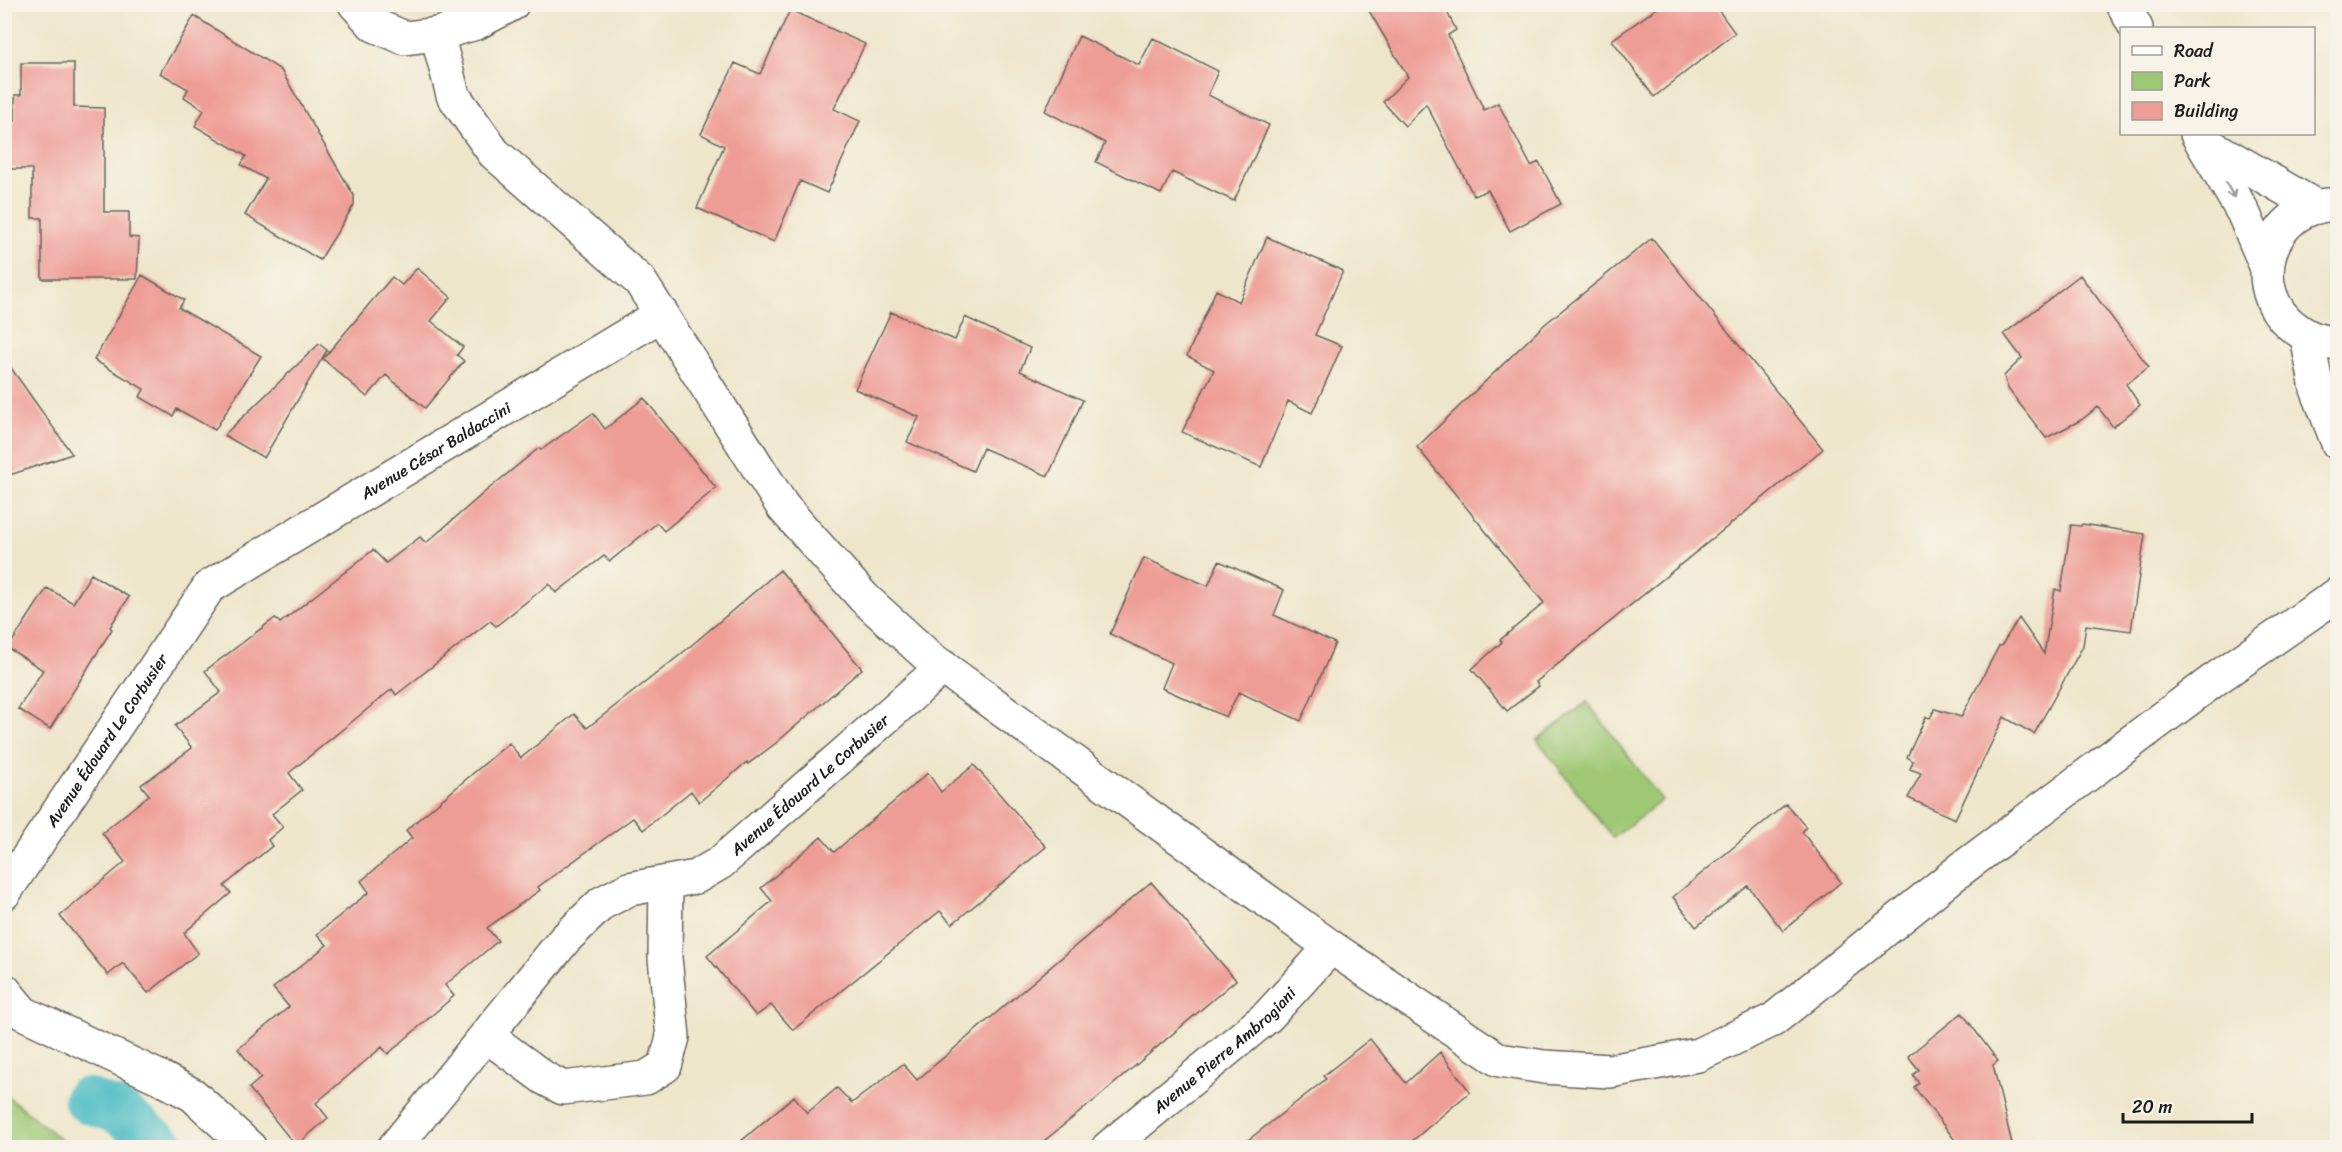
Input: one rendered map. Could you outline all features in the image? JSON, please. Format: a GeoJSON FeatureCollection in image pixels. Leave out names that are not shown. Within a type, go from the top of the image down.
{"type":"FeatureCollection","features":[{"type":"Feature","properties":{"kind":"street"},"geometry":{"type":"LineString","coordinates":[[355,4],[374,25],[405,38],[437,34],[476,23],[512,4]]}},
{"type":"Feature","properties":{"kind":"street"},"geometry":{"type":"LineString","coordinates":[[2123,4],[2135,27]]}},
{"type":"Feature","properties":{"kind":"street"},"geometry":{"type":"LineString","coordinates":[[437,34],[453,95],[494,153],[640,280],[783,507],[864,598],[930,658],[1332,947],[1499,1060],[1544,1067],[1610,1071],[1698,1055],[1773,1020],[1952,876],[2214,680],[2337,594]]}},
{"type":"Feature","properties":{"kind":"street"},"geometry":{"type":"LineString","coordinates":[[2199,137],[2327,206]]}},
{"type":"Feature","properties":{"kind":"street"},"geometry":{"type":"LineString","coordinates":[[2199,137],[2243,212],[2266,266],[2268,287],[2275,308],[2289,324],[2322,339],[2317,389],[2337,443]]}},
{"type":"Feature","properties":{"kind":"street"},"geometry":{"type":"LineString","coordinates":[[2266,266],[2272,246],[2283,228],[2298,215],[2327,206]]}},
{"type":"Feature","properties":{"kind":"street","name":"Avenue César Baldaccini"},"geometry":{"type":"LineString","coordinates":[[209,587],[662,314]]}},
{"type":"Feature","properties":{"kind":"street","name":"Avenue Édouard Le Corbusier"},"geometry":{"type":"LineString","coordinates":[[4,893],[209,587]]}},
{"type":"Feature","properties":{"kind":"street","name":"Avenue Édouard Le Corbusier"},"geometry":{"type":"LineString","coordinates":[[394,1148],[565,939],[602,903],[629,889],[696,877],[720,863],[943,667]]}},
{"type":"Feature","properties":{"kind":"street"},"geometry":{"type":"LineString","coordinates":[[487,1036],[544,1078],[563,1088],[646,1078],[665,1066],[673,1038],[665,958],[666,883]]}},
{"type":"Feature","properties":{"kind":"street","name":"Avenue Pierre Ambrogiani"},"geometry":{"type":"LineString","coordinates":[[1108,1148],[1268,1016],[1332,947]]}},
{"type":"Feature","properties":{"kind":"street"},"geometry":{"type":"LineString","coordinates":[[4,990],[23,1013],[193,1095],[250,1148]]}},
{"type":"Feature","properties":{"kind":"green space"},"geometry":{"type":"Polygon","coordinates":[[[1587,702],[1662,800],[1613,838],[1537,740],[1587,702]]]}},
{"type":"Feature","properties":{"kind":"green space"},"geometry":{"type":"Polygon","coordinates":[[[6,1095],[70,1147],[5,1147],[6,1095]]]}},
{"type":"Feature","properties":{"kind":"building"},"geometry":{"type":"Polygon","coordinates":[[[1365,4],[1443,4],[1456,30],[1448,35],[1484,110],[1498,103],[1531,166],[1539,162],[1561,204],[1510,231],[1488,190],[1474,196],[1426,104],[1405,126],[1383,102],[1408,77],[1365,4]]]}},
{"type":"Feature","properties":{"kind":"building"},"geometry":{"type":"Polygon","coordinates":[[[1663,4],[1714,4],[1735,33],[1654,97],[1612,40],[1663,4]]]}},
{"type":"Feature","properties":{"kind":"building"},"geometry":{"type":"Polygon","coordinates":[[[790,10],[865,44],[834,109],[860,121],[827,193],[800,181],[774,242],[697,208],[724,146],[701,134],[735,63],[760,74],[790,10]]]}},
{"type":"Feature","properties":{"kind":"building"},"geometry":{"type":"Polygon","coordinates":[[[194,16],[281,70],[354,196],[354,205],[320,260],[245,215],[266,179],[241,165],[246,156],[195,126],[204,110],[184,97],[188,89],[160,73],[194,16]]]}},
{"type":"Feature","properties":{"kind":"building"},"geometry":{"type":"Polygon","coordinates":[[[1079,36],[1139,65],[1153,38],[1218,71],[1208,95],[1269,125],[1234,201],[1172,172],[1161,194],[1096,162],[1105,143],[1045,111],[1079,36]]]}},
{"type":"Feature","properties":{"kind":"building"},"geometry":{"type":"Polygon","coordinates":[[[21,63],[74,63],[74,107],[104,108],[104,212],[129,212],[129,237],[139,238],[137,279],[42,279],[42,218],[32,218],[32,169],[7,169],[6,121],[15,121],[15,95],[21,95],[21,63]]]}},
{"type":"Feature","properties":{"kind":"building"},"geometry":{"type":"Polygon","coordinates":[[[1267,237],[1343,271],[1315,335],[1342,346],[1312,413],[1288,401],[1261,467],[1182,432],[1214,370],[1187,356],[1216,290],[1239,302],[1267,237]]]}},
{"type":"Feature","properties":{"kind":"building"},"geometry":{"type":"Polygon","coordinates":[[[1652,238],[1823,449],[1536,682],[1539,686],[1507,711],[1472,669],[1502,642],[1500,640],[1544,603],[1417,447],[1545,324],[1652,238]]]}},
{"type":"Feature","properties":{"kind":"building"},"geometry":{"type":"Polygon","coordinates":[[[417,268],[451,297],[431,321],[463,347],[457,355],[464,361],[425,408],[386,375],[367,397],[323,359],[392,277],[402,285],[417,268]]]}},
{"type":"Feature","properties":{"kind":"building"},"geometry":{"type":"Polygon","coordinates":[[[142,275],[184,300],[179,308],[261,356],[215,430],[177,409],[173,416],[140,397],[144,389],[94,360],[142,275]]]}},
{"type":"Feature","properties":{"kind":"building"},"geometry":{"type":"Polygon","coordinates":[[[2080,275],[2149,367],[2126,384],[2140,405],[2113,427],[2098,407],[2081,420],[2046,438],[2008,389],[2004,376],[2022,358],[2004,334],[2080,275]]]}},
{"type":"Feature","properties":{"kind":"building"},"geometry":{"type":"Polygon","coordinates":[[[891,312],[955,340],[965,317],[1030,348],[1020,371],[1083,400],[1048,476],[983,448],[973,471],[907,442],[919,417],[855,389],[891,312]]]}},
{"type":"Feature","properties":{"kind":"building"},"geometry":{"type":"Polygon","coordinates":[[[319,344],[327,350],[264,458],[224,435],[319,344]]]}},
{"type":"Feature","properties":{"kind":"building"},"geometry":{"type":"Polygon","coordinates":[[[4,358],[72,454],[4,477],[4,358]]]}},
{"type":"Feature","properties":{"kind":"building"},"geometry":{"type":"Polygon","coordinates":[[[644,398],[716,488],[664,531],[657,523],[610,561],[604,556],[556,593],[549,584],[496,626],[490,621],[396,695],[392,689],[289,773],[302,790],[272,814],[283,827],[268,840],[272,846],[224,886],[231,893],[184,933],[198,953],[148,993],[123,963],[108,975],[60,916],[125,862],[102,833],[149,795],[141,785],[192,748],[175,726],[221,692],[205,671],[275,618],[280,623],[373,550],[386,563],[420,537],[426,543],[539,448],[541,450],[593,413],[605,429],[644,398]]]}},
{"type":"Feature","properties":{"kind":"building"},"geometry":{"type":"Polygon","coordinates":[[[2082,524],[2145,534],[2131,631],[2086,625],[2083,646],[2034,734],[2004,717],[1955,819],[1908,798],[1921,773],[1910,769],[1913,761],[1907,757],[1926,717],[1930,718],[1935,709],[1961,717],[1999,646],[2019,618],[2044,654],[2055,589],[2061,591],[2071,525],[2081,526],[2082,524]]]}},
{"type":"Feature","properties":{"kind":"building"},"geometry":{"type":"Polygon","coordinates":[[[1144,558],[1208,586],[1219,561],[1284,590],[1274,615],[1335,643],[1301,721],[1239,692],[1226,717],[1162,688],[1172,663],[1110,634],[1144,558]]]}},
{"type":"Feature","properties":{"kind":"building"},"geometry":{"type":"Polygon","coordinates":[[[780,570],[862,669],[776,743],[748,764],[747,762],[699,802],[691,791],[643,830],[633,818],[538,887],[540,890],[487,928],[498,941],[445,985],[454,996],[388,1054],[382,1047],[316,1103],[328,1118],[296,1146],[249,1088],[261,1078],[238,1049],[289,1007],[273,988],[327,945],[317,934],[369,892],[361,881],[412,838],[406,830],[509,743],[521,758],[574,714],[587,728],[680,655],[780,570]]]}},
{"type":"Feature","properties":{"kind":"building"},"geometry":{"type":"Polygon","coordinates":[[[91,574],[129,597],[110,627],[112,629],[50,729],[18,709],[43,670],[8,648],[47,588],[73,603],[91,574]]]}},
{"type":"Feature","properties":{"kind":"building"},"geometry":{"type":"Polygon","coordinates":[[[974,765],[1046,847],[952,924],[940,911],[793,1030],[771,1005],[756,1016],[707,956],[772,901],[761,888],[821,837],[834,852],[928,773],[941,792],[974,765]]]}},
{"type":"Feature","properties":{"kind":"building"},"geometry":{"type":"Polygon","coordinates":[[[1786,804],[1806,827],[1802,832],[1841,882],[1783,931],[1748,886],[1696,927],[1673,897],[1786,804]]]}},
{"type":"Feature","properties":{"kind":"building"},"geometry":{"type":"Polygon","coordinates":[[[1151,882],[1236,980],[1035,1148],[733,1148],[794,1096],[807,1113],[837,1088],[852,1103],[903,1064],[917,1080],[1151,882]]]}},
{"type":"Feature","properties":{"kind":"building"},"geometry":{"type":"Polygon","coordinates":[[[1962,1013],[1998,1061],[1993,1065],[2013,1148],[1961,1148],[1914,1087],[1919,1083],[1913,1075],[1919,1070],[1908,1056],[1962,1013]]]}},
{"type":"Feature","properties":{"kind":"building"},"geometry":{"type":"Polygon","coordinates":[[[1370,1039],[1406,1083],[1440,1052],[1470,1092],[1404,1148],[1238,1148],[1326,1079],[1323,1076],[1370,1039]]]}},
{"type":"Feature","properties":{"kind":"waterway"},"geometry":{"type":"LineString","coordinates":[[86,1100],[119,1112],[165,1148]]}}]}
